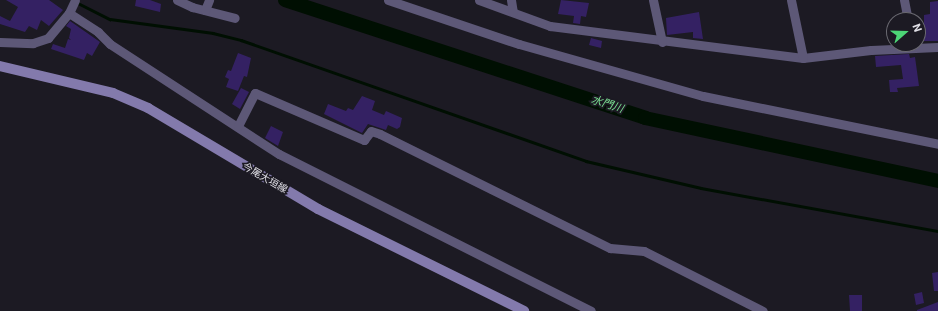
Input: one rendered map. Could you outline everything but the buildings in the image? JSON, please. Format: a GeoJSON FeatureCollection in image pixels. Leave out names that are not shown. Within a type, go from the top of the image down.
{"type":"FeatureCollection","features":[{"type":"Feature","properties":{"kind":"main road","name":"今尾大垣線"},"geometry":{"type":"LineString","coordinates":[[0,66],[113,93],[148,108],[318,209],[524,311]]}},
{"type":"Feature","properties":{"kind":"street"},"geometry":{"type":"LineString","coordinates":[[0,42],[33,43],[48,38],[70,11],[75,0]]}},
{"type":"Feature","properties":{"kind":"street"},"geometry":{"type":"LineString","coordinates":[[177,0],[205,10],[235,18]]}},
{"type":"Feature","properties":{"kind":"street"},"geometry":{"type":"LineString","coordinates":[[205,10],[209,0]]}},
{"type":"Feature","properties":{"kind":"street"},"geometry":{"type":"LineString","coordinates":[[388,0],[534,48],[696,94],[938,144]]}},
{"type":"Feature","properties":{"kind":"street"},"geometry":{"type":"LineString","coordinates":[[479,0],[550,26],[662,42],[803,58],[886,49]]}},
{"type":"Feature","properties":{"kind":"street"},"geometry":{"type":"LineString","coordinates":[[511,0],[513,12]]}},
{"type":"Feature","properties":{"kind":"street"},"geometry":{"type":"LineString","coordinates":[[653,0],[662,42]]}},
{"type":"Feature","properties":{"kind":"street"},"geometry":{"type":"LineString","coordinates":[[791,0],[803,58]]}},
{"type":"Feature","properties":{"kind":"street"},"geometry":{"type":"LineString","coordinates":[[904,0],[906,12]]}},
{"type":"Feature","properties":{"kind":"street"},"geometry":{"type":"LineString","coordinates":[[70,11],[98,32],[110,44],[317,175],[591,311]]}},
{"type":"Feature","properties":{"kind":"street"},"geometry":{"type":"LineString","coordinates":[[926,46],[938,46]]}},
{"type":"Feature","properties":{"kind":"street"},"geometry":{"type":"LineString","coordinates":[[238,126],[256,93],[364,140],[371,131],[380,134],[610,248],[644,251],[763,311]]}},
{"type":"Feature","properties":{"kind":"waterway","name":"水門川"},"geometry":{"type":"LineString","coordinates":[[285,0],[645,118],[938,181]]}},
{"type":"Feature","properties":{"kind":"waterway"},"geometry":{"type":"LineString","coordinates":[[76,2],[110,19],[213,33],[241,40],[586,161],[701,188],[938,231]]}}]}
